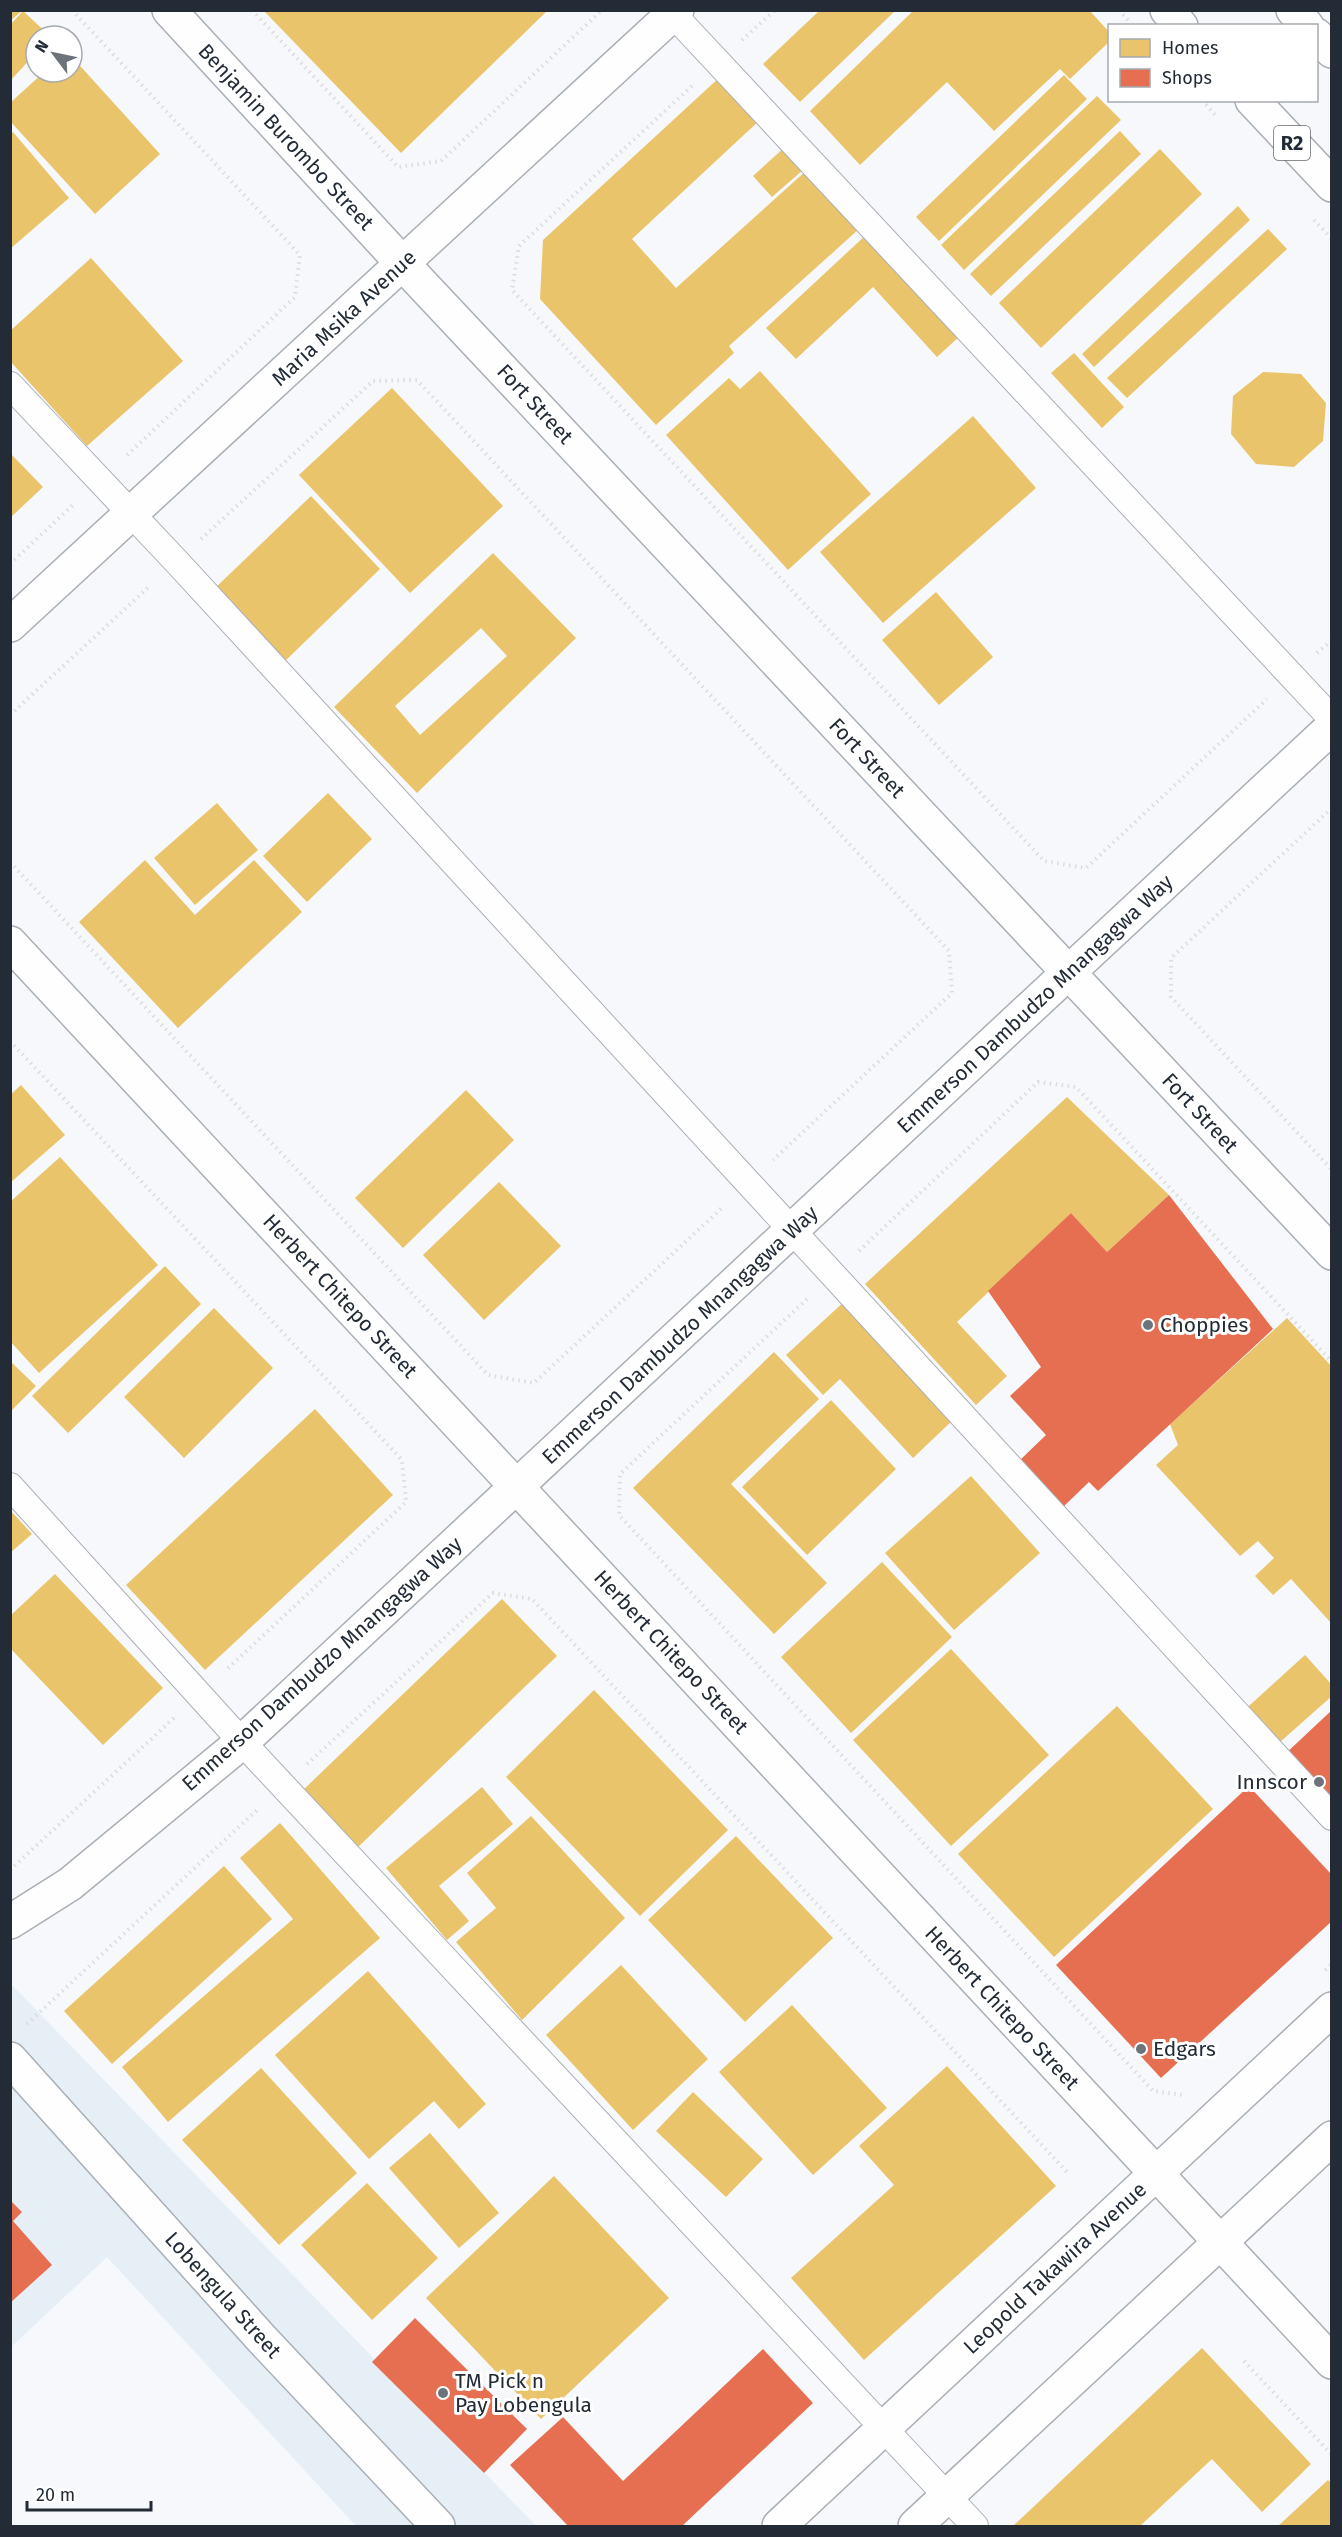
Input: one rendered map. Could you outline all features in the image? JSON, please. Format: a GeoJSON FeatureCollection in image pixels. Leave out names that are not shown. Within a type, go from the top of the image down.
{"type":"FeatureCollection","features":[{"type":"Feature","properties":{"kind":"main road","name":"Benjamin Burombo Street"},"geometry":{"type":"LineString","coordinates":[[169,10],[403,264]]}},
{"type":"Feature","properties":{"kind":"main road"},"geometry":{"type":"LineString","coordinates":[[1167,10],[1179,24]]}},
{"type":"Feature","properties":{"kind":"main road"},"geometry":{"type":"LineString","coordinates":[[1293,10],[1305,24]]}},
{"type":"Feature","properties":{"kind":"main road","name":"Maria Msika Avenue"},"geometry":{"type":"LineString","coordinates":[[10,626],[673,12]]}},
{"type":"Feature","properties":{"kind":"main road"},"geometry":{"type":"LineString","coordinates":[[1318,36],[1332,51]]}},
{"type":"Feature","properties":{"kind":"main road","name":"R2"},"geometry":{"type":"LineString","coordinates":[[1254,102],[1332,185]]}},
{"type":"Feature","properties":{"kind":"main road","name":"Fort Street"},"geometry":{"type":"LineString","coordinates":[[403,264],[1332,1253]]}},
{"type":"Feature","properties":{"kind":"main road","name":"Emmerson Dambudzo Mnangagwa Way"},"geometry":{"type":"LineString","coordinates":[[10,1922],[70,1884],[242,1742],[1332,728]]}},
{"type":"Feature","properties":{"kind":"main road","name":"Herbert Chitepo Street"},"geometry":{"type":"LineString","coordinates":[[10,942],[1332,2362]]}},
{"type":"Feature","properties":{"kind":"main road","name":"Leopold Takawira Avenue"},"geometry":{"type":"LineString","coordinates":[[779,2526],[1332,2008]]}},
{"type":"Feature","properties":{"kind":"main road","name":"Lobengula Street"},"geometry":{"type":"LineString","coordinates":[[10,2059],[261,2338],[438,2526]]}},
{"type":"Feature","properties":{"kind":"main road"},"geometry":{"type":"LineString","coordinates":[[915,2526],[1332,2138]]}},
{"type":"Feature","properties":{"kind":"lane"},"geometry":{"type":"LineString","coordinates":[[673,12],[717,63],[1332,719]]}},
{"type":"Feature","properties":{"kind":"lane"},"geometry":{"type":"LineString","coordinates":[[10,385],[176,561],[1332,1817]]}},
{"type":"Feature","properties":{"kind":"lane"},"geometry":{"type":"LineString","coordinates":[[10,1486],[242,1742],[975,2526]]}},
{"type":"Feature","properties":{"kind":"path"},"geometry":{"type":"LineString","coordinates":[[10,564],[295,297],[300,255],[72,10]]}},
{"type":"Feature","properties":{"kind":"path"},"geometry":{"type":"LineString","coordinates":[[252,10],[398,167],[441,160],[602,10]]}},
{"type":"Feature","properties":{"kind":"path"},"geometry":{"type":"LineString","coordinates":[[775,10],[519,246],[512,290],[1044,861],[1086,868],[1332,640]]}},
{"type":"Feature","properties":{"kind":"path"},"geometry":{"type":"LineString","coordinates":[[1119,10],[1130,24]]}},
{"type":"Feature","properties":{"kind":"path"},"geometry":{"type":"LineString","coordinates":[[10,715],[373,381],[417,380],[949,951],[952,993],[534,1383],[488,1375],[10,862]]}},
{"type":"Feature","properties":{"kind":"path"},"geometry":{"type":"LineString","coordinates":[[1332,808],[1172,958],[1171,998],[1332,1170]]}},
{"type":"Feature","properties":{"kind":"path"},"geometry":{"type":"LineString","coordinates":[[10,1041],[402,1460],[406,1502],[10,1870]]}},
{"type":"Feature","properties":{"kind":"path"},"geometry":{"type":"LineString","coordinates":[[1192,2096],[1153,2091],[618,1515],[620,1474],[1038,1083],[1076,1088],[1332,1362]]}},
{"type":"Feature","properties":{"kind":"path"},"geometry":{"type":"LineString","coordinates":[[27,2024],[493,1593],[532,1599],[1068,2172]]}},
{"type":"Feature","properties":{"kind":"path"},"geometry":{"type":"LineString","coordinates":[[1323,1972],[1332,1964]]}},
{"type":"Feature","properties":{"kind":"path"},"geometry":{"type":"LineString","coordinates":[[1332,2240],[1332,2282]]}},
{"type":"Feature","properties":{"kind":"path"},"geometry":{"type":"LineString","coordinates":[[1244,2361],[1332,2455]]}},
{"type":"Feature","properties":{"kind":"shaded area"},"geometry":{"type":"Polygon","coordinates":[[[13,1986],[536,2526],[356,2526],[107,2257],[11,2347],[10,1987],[13,1986]]]}},
{"type":"Feature","properties":{"kind":"building: Homes"},"geometry":{"type":"Polygon","coordinates":[[[10,10],[23,10],[10,21],[10,10]]]}},
{"type":"Feature","properties":{"kind":"building: Homes"},"geometry":{"type":"Polygon","coordinates":[[[267,10],[548,10],[401,153],[265,12],[267,10]]]}},
{"type":"Feature","properties":{"kind":"building: Homes"},"geometry":{"type":"Polygon","coordinates":[[[820,10],[896,10],[800,102],[763,64],[820,10]]]}},
{"type":"Feature","properties":{"kind":"building: Homes"},"geometry":{"type":"Polygon","coordinates":[[[914,10],[1089,10],[1108,31],[1108,43],[1070,79],[1060,69],[994,131],[947,82],[860,165],[810,111],[914,10]]]}},
{"type":"Feature","properties":{"kind":"building: Homes"},"geometry":{"type":"Polygon","coordinates":[[[23,11],[37,24],[24,24],[24,66],[10,81],[10,25],[23,11]]]}},
{"type":"Feature","properties":{"kind":"building: Homes"},"geometry":{"type":"Polygon","coordinates":[[[84,70],[160,154],[95,214],[10,121],[10,103],[31,84],[84,84],[84,70]]]}},
{"type":"Feature","properties":{"kind":"building: Homes"},"geometry":{"type":"Polygon","coordinates":[[[1064,75],[1087,99],[939,241],[916,217],[1064,75]]]}},
{"type":"Feature","properties":{"kind":"building: Homes"},"geometry":{"type":"Polygon","coordinates":[[[721,76],[761,119],[632,239],[676,288],[807,170],[859,229],[729,346],[734,353],[656,425],[540,299],[543,240],[721,76]]]}},
{"type":"Feature","properties":{"kind":"building: Homes"},"geometry":{"type":"Polygon","coordinates":[[[1097,96],[1121,120],[964,270],[941,245],[1097,96]]]}},
{"type":"Feature","properties":{"kind":"building: Homes"},"geometry":{"type":"Polygon","coordinates":[[[1120,131],[1141,154],[991,296],[970,274],[1120,131]]]}},
{"type":"Feature","properties":{"kind":"building: Homes"},"geometry":{"type":"Polygon","coordinates":[[[13,132],[69,198],[10,249],[10,134],[13,132]]]}},
{"type":"Feature","properties":{"kind":"building: Homes"},"geometry":{"type":"Polygon","coordinates":[[[785,147],[804,169],[772,197],[753,176],[785,147]]]}},
{"type":"Feature","properties":{"kind":"building: Homes"},"geometry":{"type":"Polygon","coordinates":[[[1160,149],[1202,194],[1041,348],[999,303],[1160,149]]]}},
{"type":"Feature","properties":{"kind":"building: Homes"},"geometry":{"type":"Polygon","coordinates":[[[1238,206],[1250,220],[1094,367],[1082,354],[1238,206]]]}},
{"type":"Feature","properties":{"kind":"building: Homes"},"geometry":{"type":"Polygon","coordinates":[[[1268,229],[1287,249],[1127,398],[1107,378],[1268,229]]]}},
{"type":"Feature","properties":{"kind":"building: Homes"},"geometry":{"type":"Polygon","coordinates":[[[867,234],[961,335],[937,357],[873,287],[796,359],[766,328],[867,234]]]}},
{"type":"Feature","properties":{"kind":"building: Homes"},"geometry":{"type":"Polygon","coordinates":[[[91,258],[183,361],[87,446],[10,361],[10,331],[91,258]]]}},
{"type":"Feature","properties":{"kind":"building: Homes"},"geometry":{"type":"Polygon","coordinates":[[[1074,353],[1124,407],[1102,428],[1051,373],[1074,353]]]}},
{"type":"Feature","properties":{"kind":"building: Homes"},"geometry":{"type":"Polygon","coordinates":[[[760,371],[871,494],[788,570],[666,435],[729,378],[740,389],[760,371]]]}},
{"type":"Feature","properties":{"kind":"building: Homes"},"geometry":{"type":"Polygon","coordinates":[[[1263,372],[1301,374],[1326,403],[1323,441],[1294,467],[1256,464],[1231,434],[1233,396],[1263,372]]]}},
{"type":"Feature","properties":{"kind":"building: Homes"},"geometry":{"type":"Polygon","coordinates":[[[392,388],[503,506],[410,593],[299,475],[392,388]]]}},
{"type":"Feature","properties":{"kind":"building: Homes"},"geometry":{"type":"Polygon","coordinates":[[[973,416],[1036,488],[883,623],[820,552],[973,416]]]}},
{"type":"Feature","properties":{"kind":"building: Homes"},"geometry":{"type":"Polygon","coordinates":[[[10,453],[43,487],[10,518],[10,453]]]}},
{"type":"Feature","properties":{"kind":"building: Homes"},"geometry":{"type":"Polygon","coordinates":[[[311,496],[380,569],[282,664],[213,590],[311,496]]]}},
{"type":"Feature","properties":{"kind":"building: Homes"},"geometry":{"type":"Polygon","coordinates":[[[493,553],[576,638],[417,793],[334,707],[493,553]],[[481,628],[395,706],[420,735],[507,656],[481,628]]]}},
{"type":"Feature","properties":{"kind":"building: Homes"},"geometry":{"type":"Polygon","coordinates":[[[936,592],[993,657],[939,705],[882,640],[936,592]]]}},
{"type":"Feature","properties":{"kind":"building: Homes"},"geometry":{"type":"Polygon","coordinates":[[[328,793],[372,839],[307,902],[263,856],[328,793]]]}},
{"type":"Feature","properties":{"kind":"building: Homes"},"geometry":{"type":"Polygon","coordinates":[[[217,803],[258,850],[195,905],[154,858],[217,803]]]}},
{"type":"Feature","properties":{"kind":"building: Homes"},"geometry":{"type":"Polygon","coordinates":[[[145,860],[195,915],[254,860],[302,912],[178,1028],[79,922],[145,860]]]}},
{"type":"Feature","properties":{"kind":"building: Homes"},"geometry":{"type":"Polygon","coordinates":[[[21,1085],[65,1135],[10,1183],[10,1095],[21,1085]]]}},
{"type":"Feature","properties":{"kind":"building: Homes"},"geometry":{"type":"Polygon","coordinates":[[[466,1090],[514,1140],[403,1248],[355,1198],[466,1090]]]}},
{"type":"Feature","properties":{"kind":"building: Homes"},"geometry":{"type":"Polygon","coordinates":[[[1067,1097],[1169,1195],[1107,1252],[1071,1213],[957,1322],[1007,1376],[976,1405],[865,1284],[1067,1097]]]}},
{"type":"Feature","properties":{"kind":"building: Homes"},"geometry":{"type":"Polygon","coordinates":[[[60,1157],[158,1265],[39,1373],[10,1341],[10,1202],[60,1157]]]}},
{"type":"Feature","properties":{"kind":"building: Homes"},"geometry":{"type":"Polygon","coordinates":[[[499,1182],[561,1246],[484,1320],[423,1255],[499,1182]]]}},
{"type":"Feature","properties":{"kind":"building: Homes"},"geometry":{"type":"Polygon","coordinates":[[[165,1266],[201,1304],[68,1433],[32,1396],[165,1266]]]}},
{"type":"Feature","properties":{"kind":"building: Homes"},"geometry":{"type":"Polygon","coordinates":[[[846,1300],[955,1418],[913,1458],[840,1379],[823,1395],[786,1355],[846,1300]]]}},
{"type":"Feature","properties":{"kind":"building: Homes"},"geometry":{"type":"Polygon","coordinates":[[[214,1308],[273,1368],[184,1458],[124,1397],[214,1308]]]}},
{"type":"Feature","properties":{"kind":"building: Homes"},"geometry":{"type":"Polygon","coordinates":[[[1287,1318],[1332,1367],[1332,1624],[1291,1579],[1273,1595],[1255,1576],[1274,1558],[1258,1541],[1240,1556],[1156,1465],[1178,1445],[1170,1424],[1287,1318]]]}},
{"type":"Feature","properties":{"kind":"building: Homes"},"geometry":{"type":"Polygon","coordinates":[[[774,1352],[819,1399],[731,1484],[827,1583],[774,1634],[633,1488],[774,1352]]]}},
{"type":"Feature","properties":{"kind":"building: Homes"},"geometry":{"type":"Polygon","coordinates":[[[10,1361],[36,1386],[10,1412],[10,1361]]]}},
{"type":"Feature","properties":{"kind":"building: Homes"},"geometry":{"type":"Polygon","coordinates":[[[831,1400],[896,1469],[807,1555],[742,1487],[831,1400]]]}},
{"type":"Feature","properties":{"kind":"building: Homes"},"geometry":{"type":"Polygon","coordinates":[[[315,1409],[393,1495],[205,1670],[126,1585],[315,1409]]]}},
{"type":"Feature","properties":{"kind":"building: Homes"},"geometry":{"type":"Polygon","coordinates":[[[971,1476],[1040,1553],[954,1630],[885,1553],[971,1476]]]}},
{"type":"Feature","properties":{"kind":"building: Homes"},"geometry":{"type":"Polygon","coordinates":[[[10,1510],[32,1534],[10,1553],[10,1510]]]}},
{"type":"Feature","properties":{"kind":"building: Homes"},"geometry":{"type":"Polygon","coordinates":[[[882,1562],[952,1637],[851,1733],[781,1657],[882,1562]]]}},
{"type":"Feature","properties":{"kind":"building: Homes"},"geometry":{"type":"Polygon","coordinates":[[[55,1574],[163,1688],[103,1745],[10,1648],[10,1616],[55,1574]]]}},
{"type":"Feature","properties":{"kind":"building: Homes"},"geometry":{"type":"Polygon","coordinates":[[[502,1599],[557,1656],[356,1849],[301,1792],[502,1599]]]}},
{"type":"Feature","properties":{"kind":"building: Homes"},"geometry":{"type":"Polygon","coordinates":[[[951,1649],[1049,1755],[951,1846],[853,1740],[951,1649]]]}},
{"type":"Feature","properties":{"kind":"building: Homes"},"geometry":{"type":"Polygon","coordinates":[[[1305,1655],[1332,1685],[1332,1696],[1271,1750],[1240,1714],[1305,1655]]]}},
{"type":"Feature","properties":{"kind":"building: Homes"},"geometry":{"type":"Polygon","coordinates":[[[594,1690],[728,1830],[640,1916],[506,1777],[594,1690]]]}},
{"type":"Feature","properties":{"kind":"building: Homes"},"geometry":{"type":"Polygon","coordinates":[[[1117,1706],[1213,1809],[1054,1957],[958,1854],[1117,1706]]]}},
{"type":"Feature","properties":{"kind":"building: Homes"},"geometry":{"type":"Polygon","coordinates":[[[482,1787],[513,1824],[439,1886],[469,1921],[447,1940],[386,1868],[482,1787]]]}},
{"type":"Feature","properties":{"kind":"building: Homes"},"geometry":{"type":"Polygon","coordinates":[[[531,1816],[625,1918],[522,2020],[456,1942],[496,1908],[467,1873],[531,1816]]]}},
{"type":"Feature","properties":{"kind":"building: Homes"},"geometry":{"type":"Polygon","coordinates":[[[280,1823],[380,1938],[168,2122],[122,2067],[293,1919],[240,1858],[280,1823]]]}},
{"type":"Feature","properties":{"kind":"building: Homes"},"geometry":{"type":"Polygon","coordinates":[[[736,1836],[833,1938],[745,2022],[648,1920],[736,1836]]]}},
{"type":"Feature","properties":{"kind":"building: Homes"},"geometry":{"type":"Polygon","coordinates":[[[224,1866],[272,1919],[112,2064],[64,2011],[224,1866]]]}},
{"type":"Feature","properties":{"kind":"building: Homes"},"geometry":{"type":"Polygon","coordinates":[[[621,1965],[708,2059],[633,2130],[546,2035],[621,1965]]]}},
{"type":"Feature","properties":{"kind":"building: Homes"},"geometry":{"type":"Polygon","coordinates":[[[368,1971],[486,2104],[459,2129],[434,2101],[369,2159],[275,2055],[368,1971]]]}},
{"type":"Feature","properties":{"kind":"building: Homes"},"geometry":{"type":"Polygon","coordinates":[[[792,2005],[887,2108],[813,2175],[719,2072],[792,2005]]]}},
{"type":"Feature","properties":{"kind":"building: Homes"},"geometry":{"type":"Polygon","coordinates":[[[947,2066],[1056,2186],[864,2360],[791,2278],[894,2185],[859,2146],[947,2066]]]}},
{"type":"Feature","properties":{"kind":"building: Homes"},"geometry":{"type":"Polygon","coordinates":[[[261,2068],[357,2173],[279,2245],[182,2140],[261,2068]]]}},
{"type":"Feature","properties":{"kind":"building: Homes"},"geometry":{"type":"Polygon","coordinates":[[[693,2092],[763,2159],[726,2197],[656,2131],[693,2092]]]}},
{"type":"Feature","properties":{"kind":"building: Homes"},"geometry":{"type":"Polygon","coordinates":[[[430,2133],[499,2213],[459,2248],[389,2168],[430,2133]]]}},
{"type":"Feature","properties":{"kind":"building: Homes"},"geometry":{"type":"Polygon","coordinates":[[[554,2176],[669,2298],[541,2419],[426,2298],[554,2176]]]}},
{"type":"Feature","properties":{"kind":"building: Homes"},"geometry":{"type":"Polygon","coordinates":[[[367,2183],[438,2258],[372,2320],[301,2245],[367,2183]]]}},
{"type":"Feature","properties":{"kind":"building: Homes"},"geometry":{"type":"Polygon","coordinates":[[[1202,2348],[1311,2464],[1262,2512],[1212,2459],[1140,2526],[1013,2526],[1202,2348]]]}},
{"type":"Feature","properties":{"kind":"building: Homes"},"geometry":{"type":"Polygon","coordinates":[[[1328,2480],[1332,2484],[1332,2526],[1278,2526],[1328,2480]]]}},
{"type":"Feature","properties":{"kind":"building: Shops"},"geometry":{"type":"Polygon","coordinates":[[[1169,1195],[1273,1329],[1098,1491],[1089,1482],[1062,1508],[1019,1461],[1046,1435],[1010,1396],[1041,1367],[988,1291],[1071,1213],[1107,1252],[1169,1195]]]}},
{"type":"Feature","properties":{"kind":"building: Shops","name":"Innscor"},"geometry":{"type":"Polygon","coordinates":[[[1332,1710],[1332,1808],[1283,1756],[1332,1710]]]}},
{"type":"Feature","properties":{"kind":"building: Shops"},"geometry":{"type":"Polygon","coordinates":[[[1249,1786],[1332,1875],[1332,1921],[1161,2078],[1056,1965],[1249,1786]]]}},
{"type":"Feature","properties":{"kind":"building: Shops"},"geometry":{"type":"Polygon","coordinates":[[[10,2200],[22,2212],[13,2221],[52,2265],[10,2303],[10,2200]]]}},
{"type":"Feature","properties":{"kind":"building: Shops"},"geometry":{"type":"Polygon","coordinates":[[[415,2318],[527,2429],[484,2473],[372,2362],[415,2318]]]}},
{"type":"Feature","properties":{"kind":"building: Shops"},"geometry":{"type":"Polygon","coordinates":[[[763,2349],[813,2403],[682,2526],[568,2526],[510,2465],[563,2417],[623,2481],[763,2349]]]}},
{"type":"Feature","properties":{"kind":"place","name":"Choppies"},"geometry":{"type":"Point","coordinates":[1148,1325]}},
{"type":"Feature","properties":{"kind":"place","name":"Innscor"},"geometry":{"type":"Point","coordinates":[1319,1782]}},
{"type":"Feature","properties":{"kind":"place","name":"Edgars"},"geometry":{"type":"Point","coordinates":[1141,2049]}},
{"type":"Feature","properties":{"kind":"place","name":"TM Pick n Pay Lobengula"},"geometry":{"type":"Point","coordinates":[443,2393]}}]}
